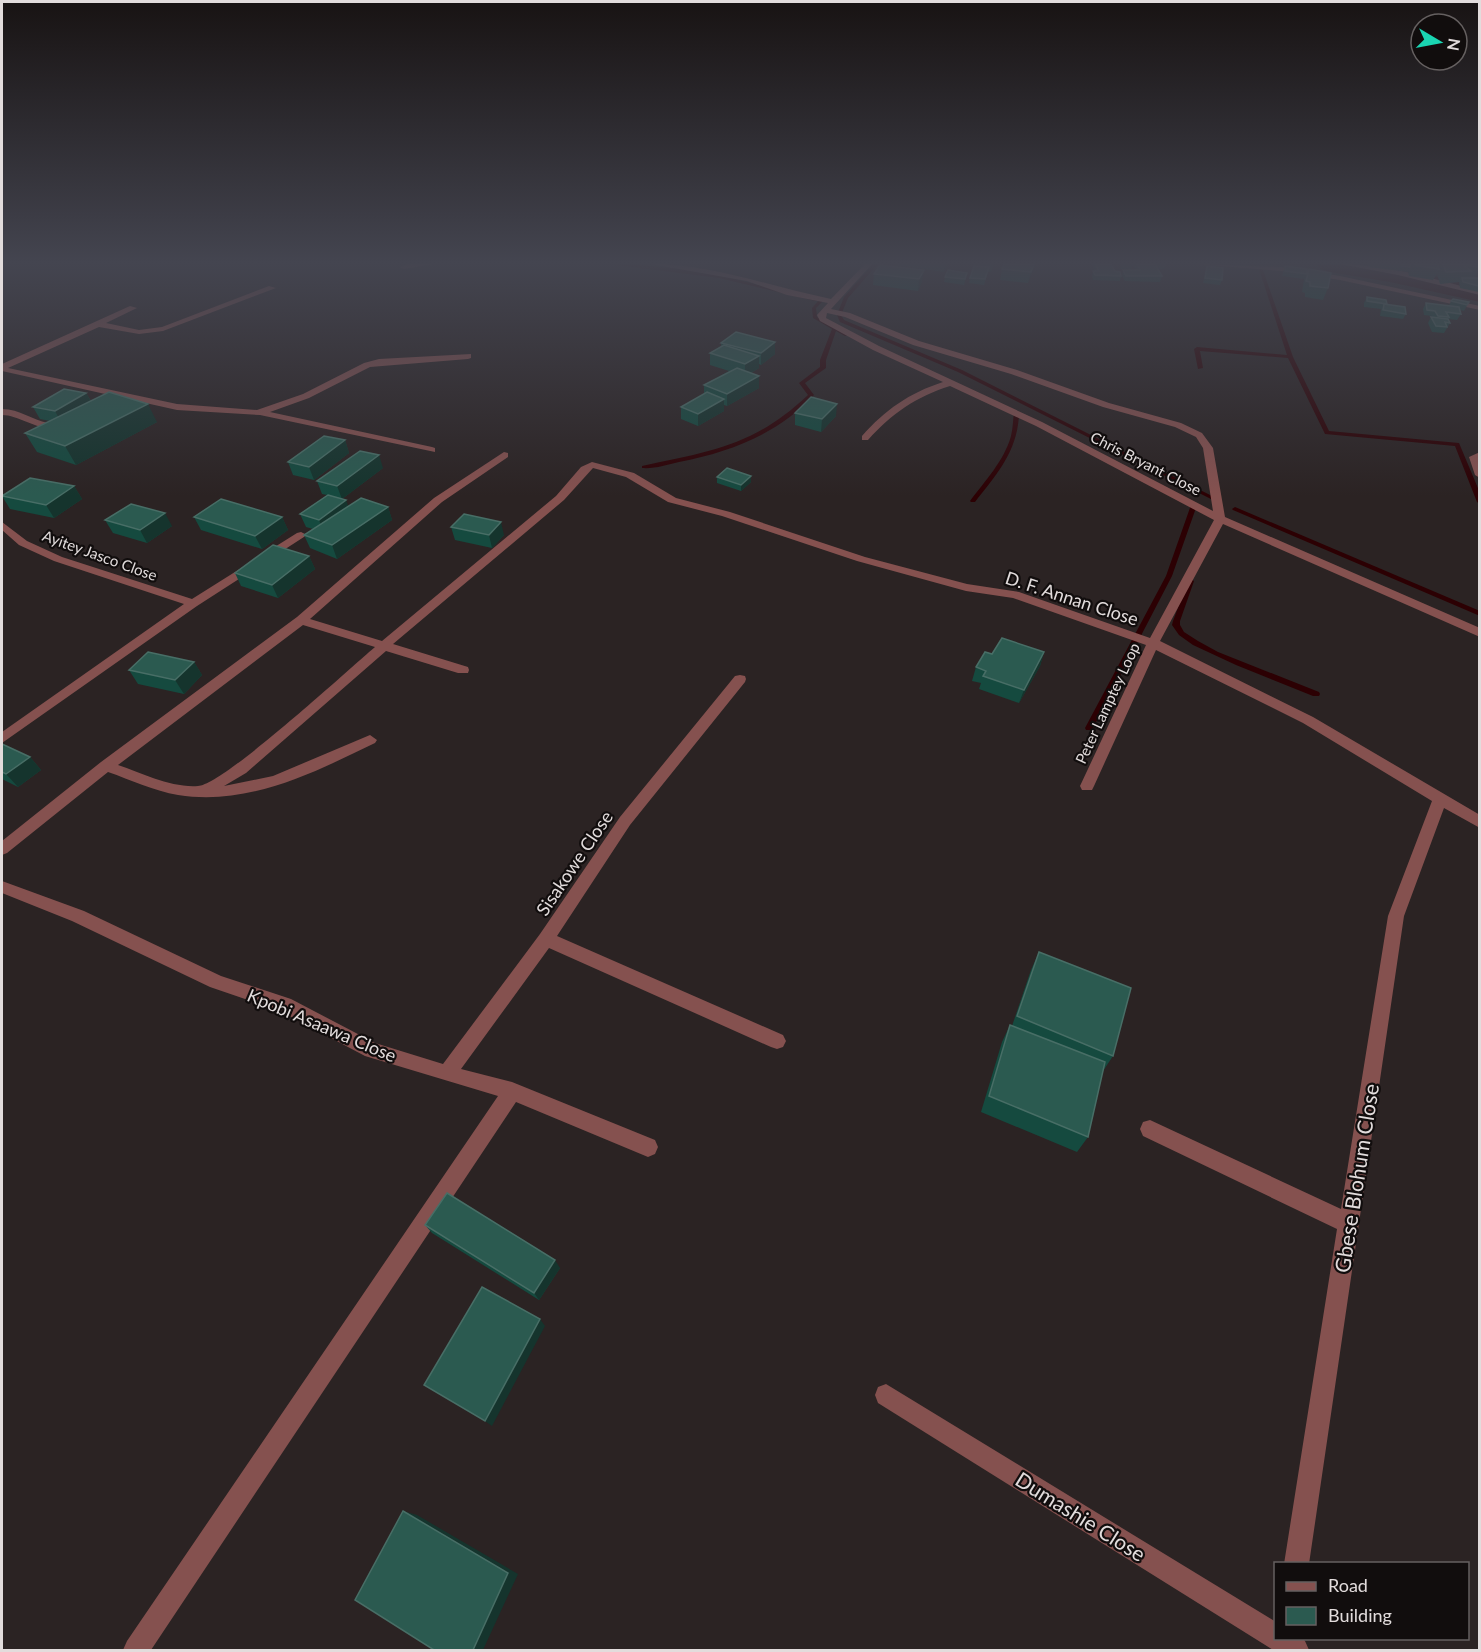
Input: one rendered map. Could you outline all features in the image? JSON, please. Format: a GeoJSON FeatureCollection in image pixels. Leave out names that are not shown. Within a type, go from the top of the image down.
{"type":"FeatureCollection","features":[{"type":"Feature","properties":{"kind":"street"},"geometry":{"type":"LineString","coordinates":[[2,368],[61,341]]}},
{"type":"Feature","properties":{"kind":"street","name":"Chris Bryant Close"},"geometry":{"type":"LineString","coordinates":[[864,341],[1039,424],[1220,519],[1479,633]]}},
{"type":"Feature","properties":{"kind":"street"},"geometry":{"type":"LineString","coordinates":[[911,341],[1014,372],[1106,405],[1178,425],[1199,435],[1209,454],[1220,519]]}},
{"type":"Feature","properties":{"kind":"street"},"geometry":{"type":"LineString","coordinates":[[258,413],[306,396],[367,365],[379,362],[468,356]]}},
{"type":"Feature","properties":{"kind":"street"},"geometry":{"type":"LineString","coordinates":[[2,368],[125,396],[208,411],[258,413],[362,433],[432,450]]}},
{"type":"Feature","properties":{"kind":"street"},"geometry":{"type":"LineString","coordinates":[[865,438],[881,418],[896,406],[916,394],[950,383]]}},
{"type":"Feature","properties":{"kind":"street"},"geometry":{"type":"LineString","coordinates":[[105,405],[125,396]]}},
{"type":"Feature","properties":{"kind":"street"},"geometry":{"type":"LineString","coordinates":[[2,412],[10,411],[46,426],[57,427],[76,419]]}},
{"type":"Feature","properties":{"kind":"street"},"geometry":{"type":"LineString","coordinates":[[2,849],[106,766],[301,620],[438,500],[504,455]]}},
{"type":"Feature","properties":{"kind":"street"},"geometry":{"type":"LineString","coordinates":[[1479,455],[1474,457],[1479,475]]}},
{"type":"Feature","properties":{"kind":"street","name":"D. F. Annan Close"},"geometry":{"type":"LineString","coordinates":[[384,645],[560,498],[585,469],[592,465],[630,475],[672,500],[726,514],[883,565],[966,587],[1015,595],[1153,643],[1308,720],[1479,822]]}},
{"type":"Feature","properties":{"kind":"street","name":"Peter Lamptey Loop"},"geometry":{"type":"LineString","coordinates":[[1088,786],[1153,643],[1220,519]]}},
{"type":"Feature","properties":{"kind":"street","name":"Ayitey Jasco Close"},"geometry":{"type":"LineString","coordinates":[[2,525],[23,543],[58,559],[193,603]]}},
{"type":"Feature","properties":{"kind":"street"},"geometry":{"type":"LineString","coordinates":[[2,738],[193,603],[301,535]]}},
{"type":"Feature","properties":{"kind":"street"},"geometry":{"type":"LineString","coordinates":[[301,620],[463,670]]}},
{"type":"Feature","properties":{"kind":"street"},"geometry":{"type":"LineString","coordinates":[[205,790],[241,769],[384,645]]}},
{"type":"Feature","properties":{"kind":"street","name":"Sisakowe Close"},"geometry":{"type":"LineString","coordinates":[[447,1074],[546,939],[625,821],[740,679]]}},
{"type":"Feature","properties":{"kind":"street"},"geometry":{"type":"LineString","coordinates":[[106,766],[175,789],[226,792],[262,786],[317,765],[370,740]]}},
{"type":"Feature","properties":{"kind":"street","name":"Gbese Blohum Close"},"geometry":{"type":"LineString","coordinates":[[1296,1562],[1396,916],[1440,800]]}},
{"type":"Feature","properties":{"kind":"street","name":"Kpobi Asaawa Close"},"geometry":{"type":"LineString","coordinates":[[2,887],[78,916],[216,982],[285,1005],[370,1050],[512,1091],[648,1147]]}},
{"type":"Feature","properties":{"kind":"street"},"geometry":{"type":"LineString","coordinates":[[546,939],[777,1041]]}},
{"type":"Feature","properties":{"kind":"street"},"geometry":{"type":"LineString","coordinates":[[136,1650],[512,1091]]}},
{"type":"Feature","properties":{"kind":"street"},"geometry":{"type":"LineString","coordinates":[[1150,1129],[1348,1224]]}},
{"type":"Feature","properties":{"kind":"street","name":"Dumashie Close"},"geometry":{"type":"LineString","coordinates":[[886,1395],[1274,1637]]}},
{"type":"Feature","properties":{"kind":"building"},"geometry":{"type":"Polygon","coordinates":[[[724,341],[775,342],[761,353],[721,343],[724,341]]]}},
{"type":"Feature","properties":{"kind":"building"},"geometry":{"type":"Polygon","coordinates":[[[724,345],[759,356],[745,364],[710,353],[724,345]]]}},
{"type":"Feature","properties":{"kind":"building"},"geometry":{"type":"Polygon","coordinates":[[[737,368],[759,376],[727,394],[704,385],[737,368]]]}},
{"type":"Feature","properties":{"kind":"building"},"geometry":{"type":"Polygon","coordinates":[[[64,389],[86,393],[55,411],[33,407],[64,389]]]}},
{"type":"Feature","properties":{"kind":"building"},"geometry":{"type":"Polygon","coordinates":[[[109,392],[148,404],[65,446],[25,433],[109,392]]]}},
{"type":"Feature","properties":{"kind":"building"},"geometry":{"type":"Polygon","coordinates":[[[707,392],[724,399],[698,414],[681,407],[707,392]]]}},
{"type":"Feature","properties":{"kind":"building"},"geometry":{"type":"Polygon","coordinates":[[[811,397],[837,404],[822,419],[795,413],[811,397]]]}},
{"type":"Feature","properties":{"kind":"building"},"geometry":{"type":"Polygon","coordinates":[[[324,436],[345,440],[309,467],[288,462],[324,436]]]}},
{"type":"Feature","properties":{"kind":"building"},"geometry":{"type":"Polygon","coordinates":[[[360,451],[379,455],[337,486],[317,481],[360,451]]]}},
{"type":"Feature","properties":{"kind":"building"},"geometry":{"type":"Polygon","coordinates":[[[727,468],[751,476],[741,485],[717,477],[727,468]]]}},
{"type":"Feature","properties":{"kind":"building"},"geometry":{"type":"Polygon","coordinates":[[[30,478],[74,486],[46,505],[2,496],[30,478]]]}},
{"type":"Feature","properties":{"kind":"building"},"geometry":{"type":"Polygon","coordinates":[[[328,495],[346,500],[319,520],[300,514],[328,495]]]}},
{"type":"Feature","properties":{"kind":"building"},"geometry":{"type":"Polygon","coordinates":[[[361,498],[388,507],[332,545],[304,535],[361,498]]]}},
{"type":"Feature","properties":{"kind":"building"},"geometry":{"type":"Polygon","coordinates":[[[221,499],[282,517],[255,536],[194,517],[221,499]]]}},
{"type":"Feature","properties":{"kind":"building"},"geometry":{"type":"Polygon","coordinates":[[[131,504],[165,513],[140,530],[105,520],[131,504]]]}},
{"type":"Feature","properties":{"kind":"building"},"geometry":{"type":"Polygon","coordinates":[[[464,514],[501,522],[489,535],[451,527],[464,514]]]}},
{"type":"Feature","properties":{"kind":"building"},"geometry":{"type":"Polygon","coordinates":[[[273,545],[309,556],[272,585],[235,573],[273,545]]]}},
{"type":"Feature","properties":{"kind":"building"},"geometry":{"type":"Polygon","coordinates":[[[1002,638],[1044,652],[1024,690],[983,676],[986,671],[976,667],[985,652],[992,654],[1002,638]]]}},
{"type":"Feature","properties":{"kind":"building"},"geometry":{"type":"Polygon","coordinates":[[[148,652],[194,662],[175,680],[129,670],[148,652]]]}},
{"type":"Feature","properties":{"kind":"building"},"geometry":{"type":"Polygon","coordinates":[[[2,744],[30,757],[6,774],[2,772],[2,744]]]}},
{"type":"Feature","properties":{"kind":"building"},"geometry":{"type":"Polygon","coordinates":[[[1039,952],[1131,988],[1113,1056],[1017,1016],[1039,952]]]}},
{"type":"Feature","properties":{"kind":"building"},"geometry":{"type":"Polygon","coordinates":[[[1010,1025],[1105,1062],[1088,1137],[989,1096],[1010,1025]]]}},
{"type":"Feature","properties":{"kind":"building"},"geometry":{"type":"Polygon","coordinates":[[[447,1193],[555,1260],[534,1293],[425,1225],[447,1193]]]}},
{"type":"Feature","properties":{"kind":"building"},"geometry":{"type":"Polygon","coordinates":[[[482,1287],[540,1319],[485,1421],[424,1385],[482,1287]]]}},
{"type":"Feature","properties":{"kind":"building"},"geometry":{"type":"Polygon","coordinates":[[[403,1511],[508,1573],[473,1650],[434,1650],[355,1600],[403,1511]]]}},
{"type":"Feature","properties":{"kind":"waterway"},"geometry":{"type":"LineString","coordinates":[[644,467],[713,453],[735,446],[775,426],[811,395],[802,383],[823,368],[823,360],[830,341]]}},
{"type":"Feature","properties":{"kind":"waterway"},"geometry":{"type":"LineString","coordinates":[[889,341],[960,371],[1213,498]]}},
{"type":"Feature","properties":{"kind":"waterway"},"geometry":{"type":"LineString","coordinates":[[1285,341],[1290,357]]}},
{"type":"Feature","properties":{"kind":"waterway"},"geometry":{"type":"LineString","coordinates":[[1200,368],[1197,349],[1290,357]]}},
{"type":"Feature","properties":{"kind":"waterway"},"geometry":{"type":"LineString","coordinates":[[1290,357],[1327,433],[1457,444],[1480,502]]}},
{"type":"Feature","properties":{"kind":"waterway"},"geometry":{"type":"LineString","coordinates":[[973,501],[996,471],[1009,449],[1016,426],[1016,413]]}},
{"type":"Feature","properties":{"kind":"waterway"},"geometry":{"type":"LineString","coordinates":[[1089,728],[1169,576],[1194,505]]}},
{"type":"Feature","properties":{"kind":"waterway"},"geometry":{"type":"LineString","coordinates":[[1235,509],[1480,614]]}},
{"type":"Feature","properties":{"kind":"waterway"},"geometry":{"type":"LineString","coordinates":[[1191,581],[1176,621],[1182,633],[1215,653],[1316,694]]}}]}
